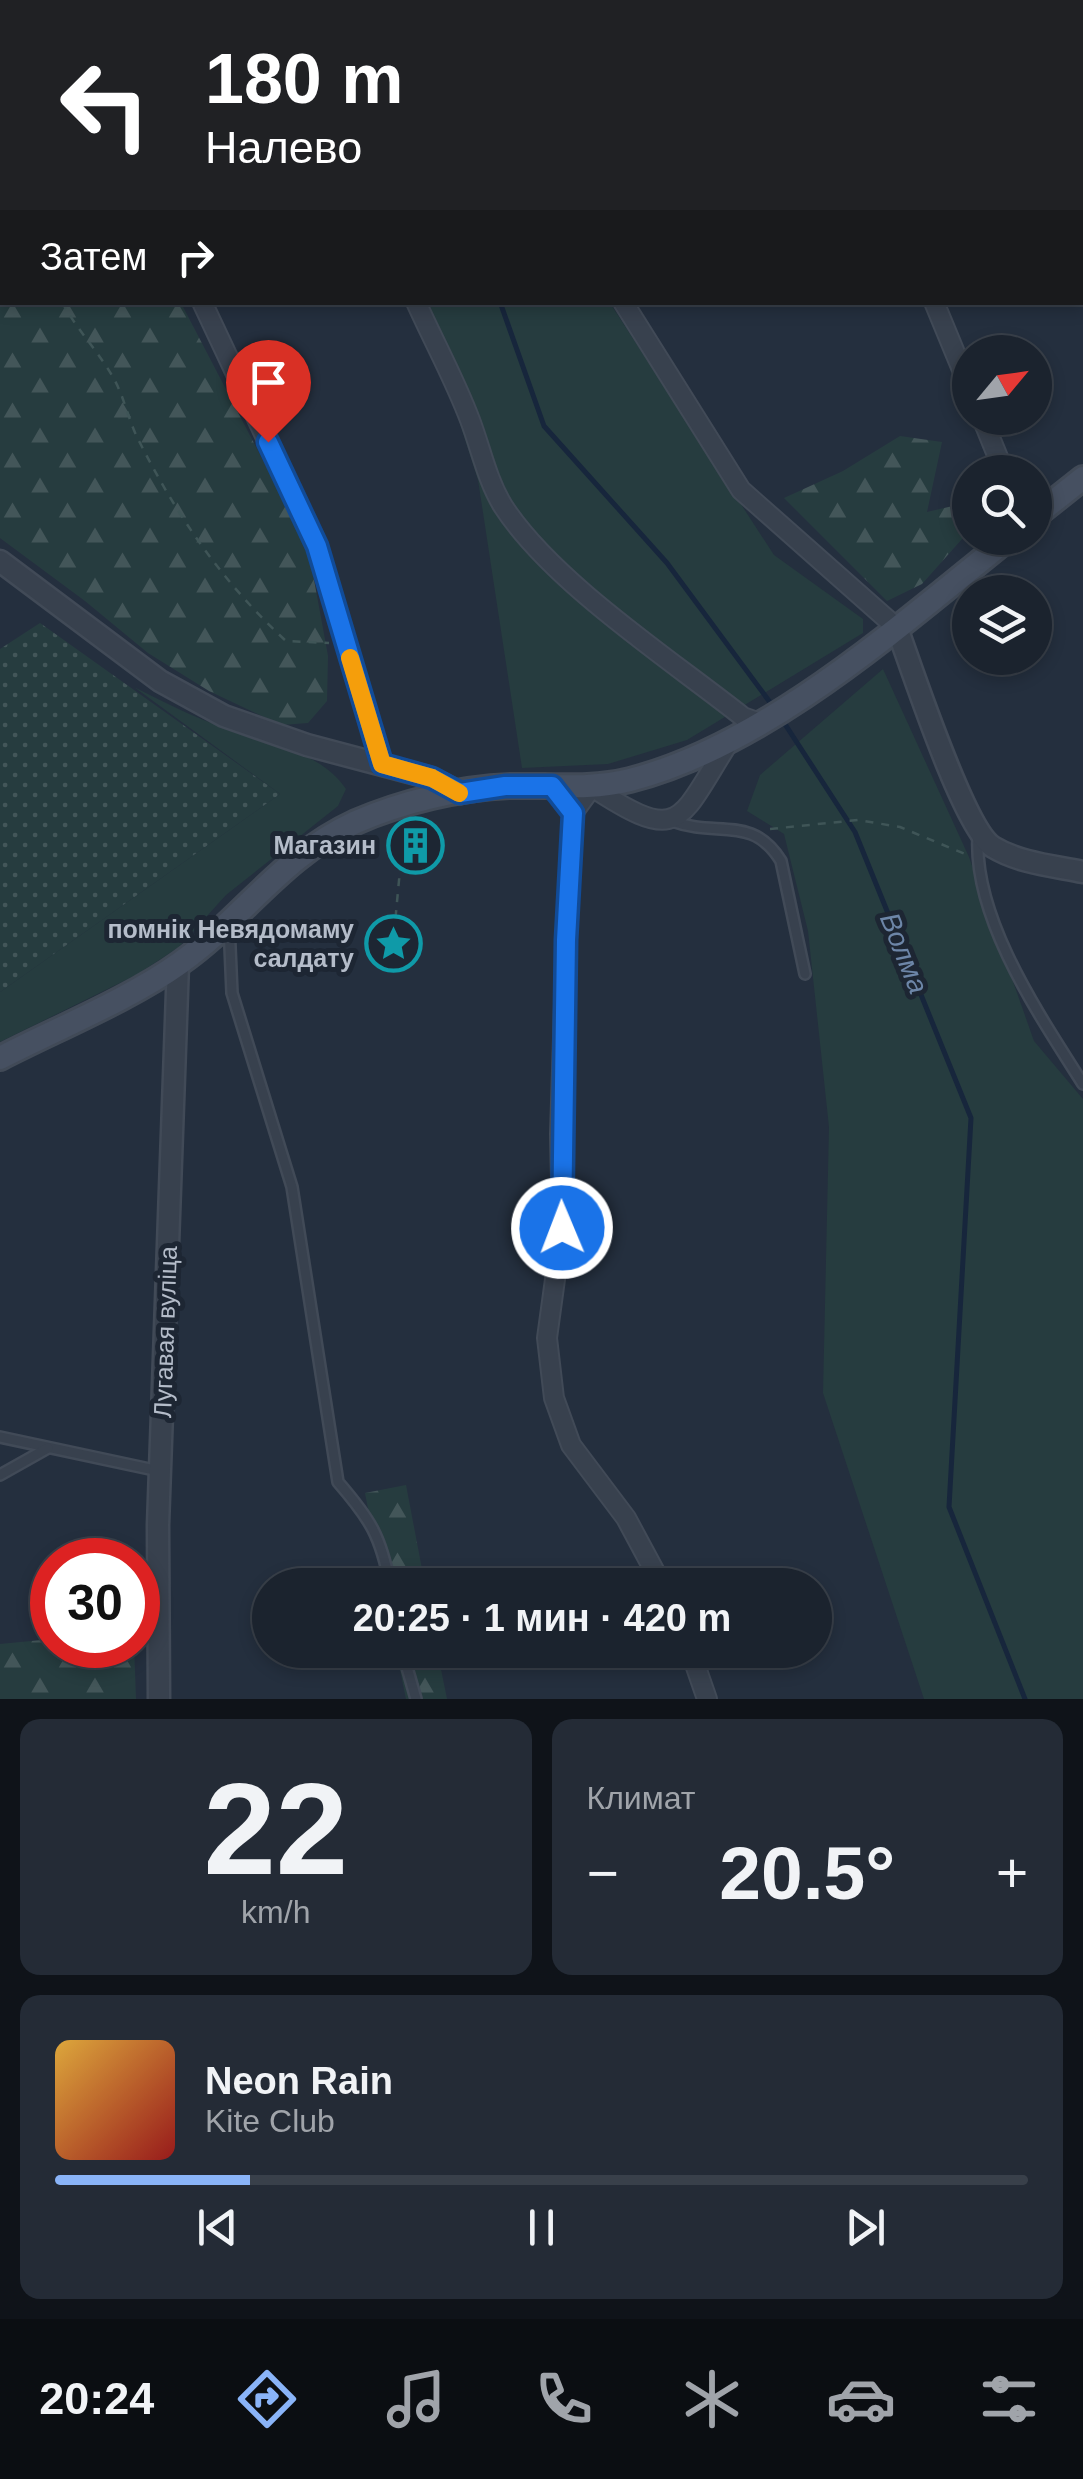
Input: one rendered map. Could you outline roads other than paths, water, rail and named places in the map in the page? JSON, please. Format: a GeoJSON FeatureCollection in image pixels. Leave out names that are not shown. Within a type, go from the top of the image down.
{"type":"FeatureCollection","features":[{"type":"Feature","properties":{"kind":"main road"},"geometry":{"type":"LineString","coordinates":[[1052,503],[1083,478]]}},
{"type":"Feature","properties":{"kind":"main road"},"geometry":{"type":"LineString","coordinates":[[0,1058],[178,964],[287,864],[319,841],[378,812],[505,786],[592,787],[665,770],[729,742],[897,628],[988,555]]}},
{"type":"Feature","properties":{"kind":"street"},"geometry":{"type":"LineString","coordinates":[[203,305],[317,546],[382,764]]}},
{"type":"Feature","properties":{"kind":"street"},"geometry":{"type":"LineString","coordinates":[[417,305],[469,418],[495,490],[520,530],[567,577],[744,716],[760,723]]}},
{"type":"Feature","properties":{"kind":"street"},"geometry":{"type":"LineString","coordinates":[[625,305],[741,490],[897,628],[978,833],[1009,855],[1083,872]]}},
{"type":"Feature","properties":{"kind":"street"},"geometry":{"type":"LineString","coordinates":[[935,305],[952,346]]}},
{"type":"Feature","properties":{"kind":"street"},"geometry":{"type":"LineString","coordinates":[[0,561],[160,681],[224,716],[306,746],[432,778],[460,793]]}},
{"type":"Feature","properties":{"kind":"street"},"geometry":{"type":"LineString","coordinates":[[653,1568],[626,1518],[571,1444],[552,1383],[548,1338],[562,1228],[566,940],[573,813],[592,787],[656,822],[672,821],[684,811],[729,742]]}},
{"type":"Feature","properties":{"kind":"street"},"geometry":{"type":"LineString","coordinates":[[552,786],[573,813]]}},
{"type":"Feature","properties":{"kind":"street","name":"Лугавая вуліца"},"geometry":{"type":"LineString","coordinates":[[159,1699],[160,1472],[178,964]]}},
{"type":"Feature","properties":{"kind":"street"},"geometry":{"type":"LineString","coordinates":[[697,1668],[708,1699]]}},
{"type":"Feature","properties":{"kind":"lane"},"geometry":{"type":"LineString","coordinates":[[672,821],[688,827],[754,832],[772,847],[781,861],[806,974]]}},
{"type":"Feature","properties":{"kind":"lane"},"geometry":{"type":"LineString","coordinates":[[978,833],[979,878],[1016,974],[1083,1084]]}},
{"type":"Feature","properties":{"kind":"lane"},"geometry":{"type":"LineString","coordinates":[[228,921],[232,994],[292,1187],[338,1482],[365,1513],[383,1546],[387,1568]]}},
{"type":"Feature","properties":{"kind":"lane"},"geometry":{"type":"LineString","coordinates":[[0,1437],[160,1472]]}},
{"type":"Feature","properties":{"kind":"lane"},"geometry":{"type":"LineString","coordinates":[[0,1475],[48,1448]]}},
{"type":"Feature","properties":{"kind":"lane"},"geometry":{"type":"LineString","coordinates":[[407,1668],[416,1699]]}},
{"type":"Feature","properties":{"kind":"waterway","name":"Волма"},"geometry":{"type":"LineString","coordinates":[[501,305],[544,426],[667,563],[775,709]]}},
{"type":"Feature","properties":{"kind":"waterway","name":"Волма"},"geometry":{"type":"LineString","coordinates":[[781,718],[855,832],[971,1118],[949,1507],[1025,1699]]}},
{"type":"Feature","properties":{"kind":"place","name":"Магазин"},"geometry":{"type":"Point","coordinates":[415,845]}},
{"type":"Feature","properties":{"kind":"place","name":"помнік Невядомаму салдату"},"geometry":{"type":"Point","coordinates":[393,943]}}]}
